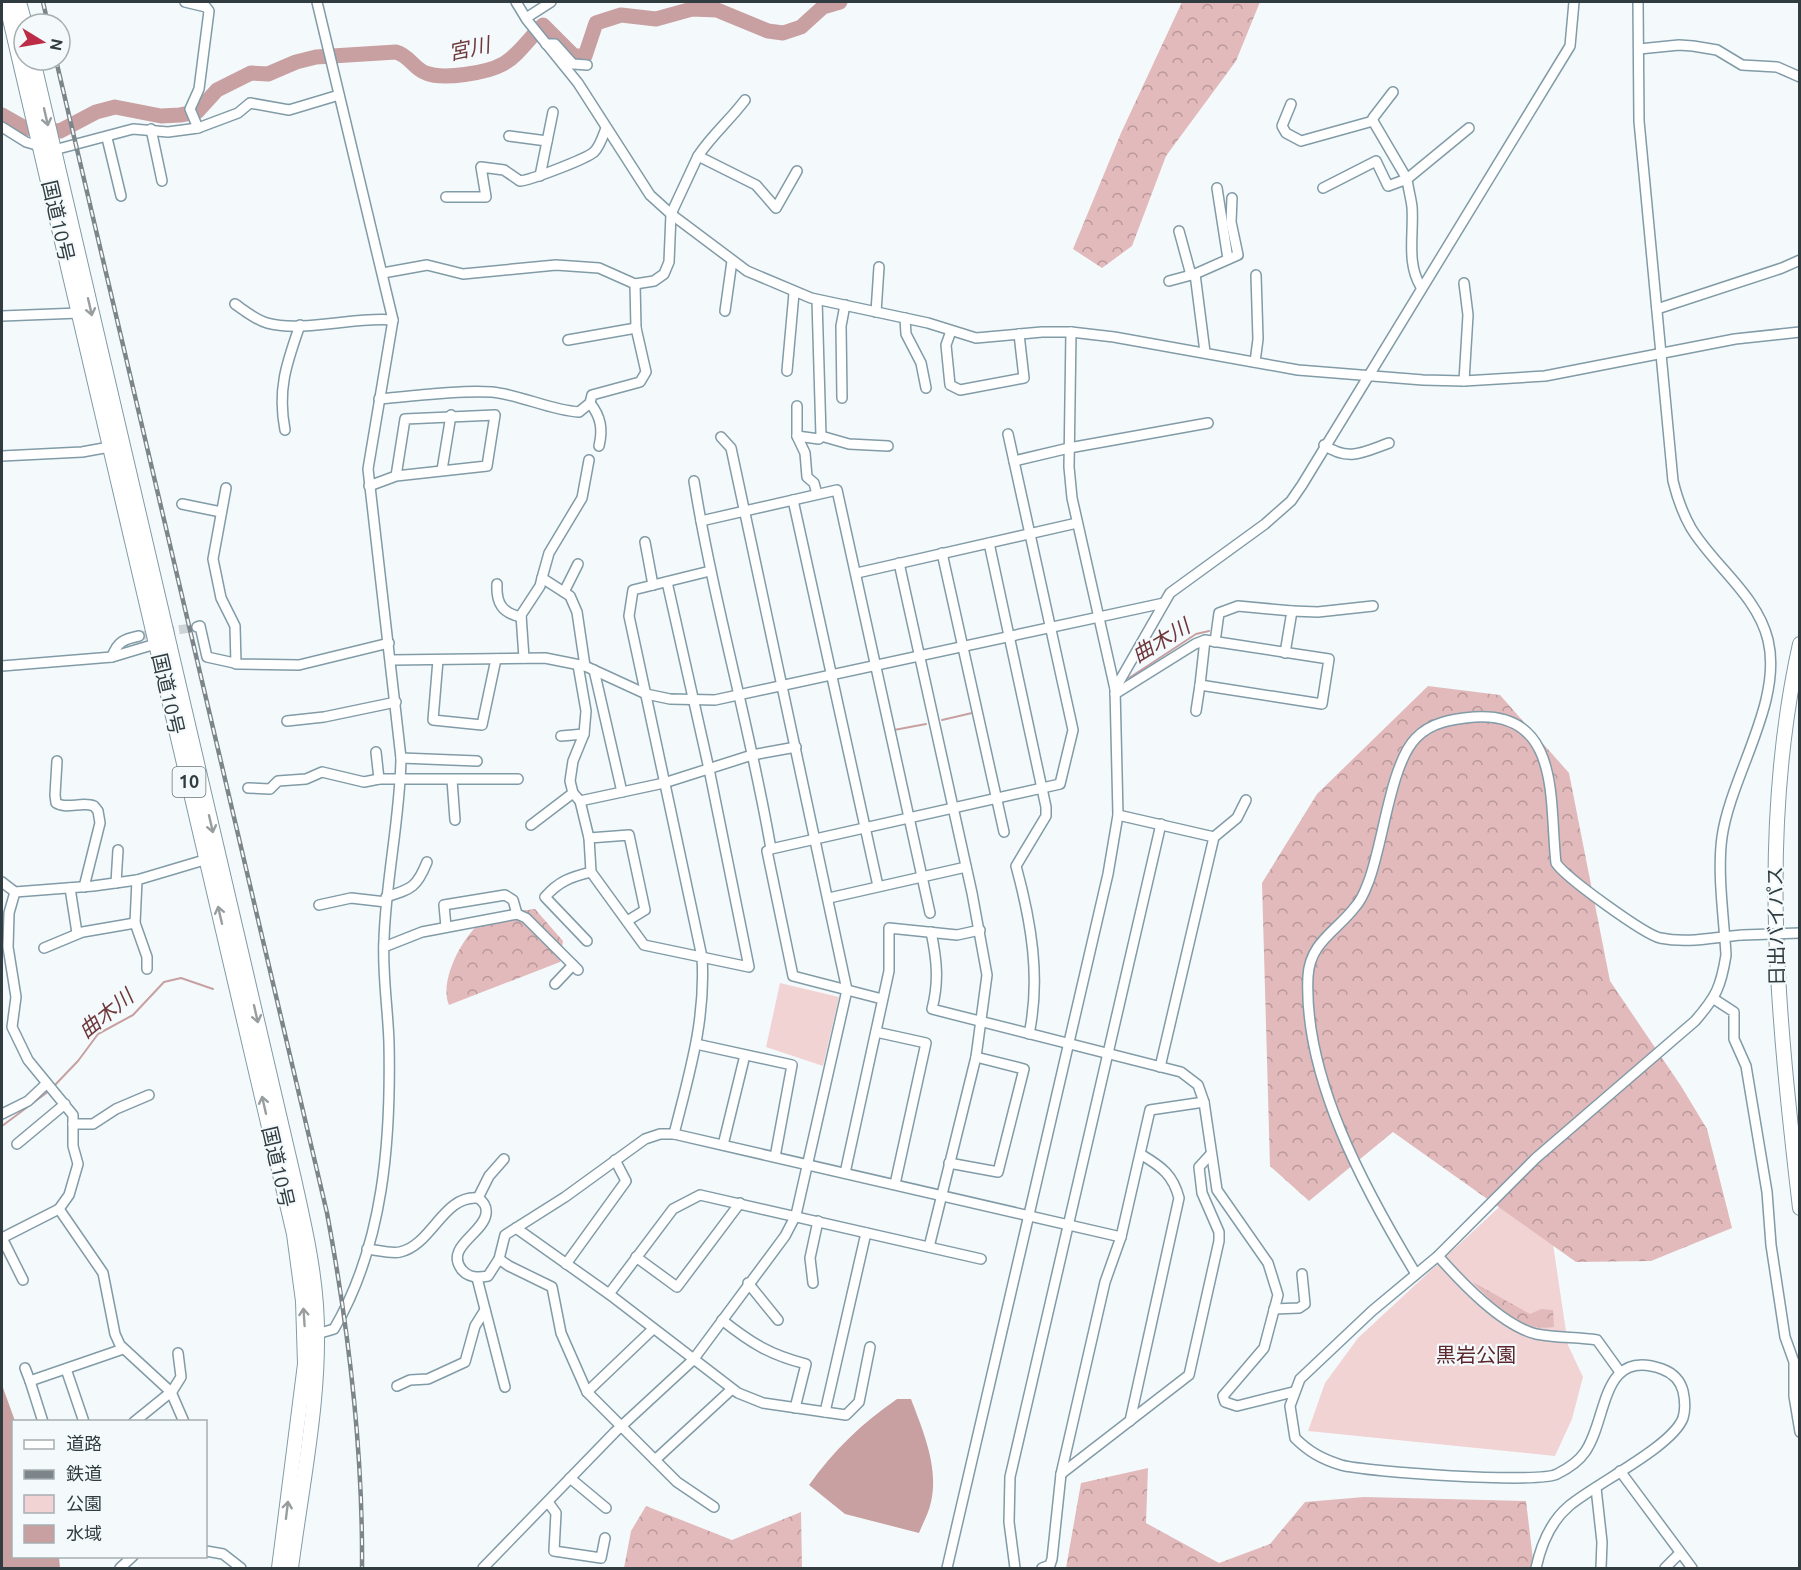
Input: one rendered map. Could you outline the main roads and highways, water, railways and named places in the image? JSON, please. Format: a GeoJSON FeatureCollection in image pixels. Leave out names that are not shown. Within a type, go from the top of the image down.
{"type":"FeatureCollection","features":[{"type":"Feature","properties":{"kind":"highway","name":"国道10号"},"geometry":{"type":"LineString","coordinates":[[6,2],[47,148],[213,858],[304,1227],[313,1274],[317,1334],[314,1398],[291,1569]]}},
{"type":"Feature","properties":{"kind":"highway","name":"国道10号"},"geometry":{"type":"LineString","coordinates":[[35,72],[79,313],[116,446]]}},
{"type":"Feature","properties":{"kind":"highway","name":"日出バイパス"},"geometry":{"type":"LineString","coordinates":[[1800,644],[1780,770],[1774,877],[1778,1008],[1800,1208]]}},
{"type":"Feature","properties":{"kind":"highway","name":"国道10号"},"geometry":{"type":"LineString","coordinates":[[213,858],[294,1234],[306,1333],[302,1392],[279,1569]]}},
{"type":"Feature","properties":{"kind":"water"},"geometry":{"type":"Polygon","coordinates":[[[2,1385],[15,1420],[12,1420],[12,1558],[59,1558],[60,1568],[2,1568],[2,1385]]]}},
{"type":"Feature","properties":{"kind":"water"},"geometry":{"type":"Polygon","coordinates":[[[897,1399],[911,1399],[929,1449],[933,1489],[931,1502],[919,1533],[845,1514],[809,1485],[849,1438],[897,1399]]]}},
{"type":"Feature","properties":{"kind":"waterway","name":"宮川"},"geometry":{"type":"LineString","coordinates":[[2,115],[25,128],[60,131],[96,112],[115,107],[161,116],[180,115],[197,112],[217,90],[251,73],[268,74],[296,62],[316,57],[396,52],[405,56],[418,69],[426,73],[443,76],[465,74],[487,70],[508,61],[543,25],[574,56],[585,56],[596,23],[621,15],[656,19],[692,9],[717,10],[768,31],[783,33],[801,27],[823,7],[840,2]]}},
{"type":"Feature","properties":{"kind":"waterway","name":"曲木川"},"geometry":{"type":"LineString","coordinates":[[1129,678],[1196,634],[1209,631]]}},
{"type":"Feature","properties":{"kind":"waterway","name":"曲木川"},"geometry":{"type":"LineString","coordinates":[[942,720],[972,713]]}},
{"type":"Feature","properties":{"kind":"waterway","name":"曲木川"},"geometry":{"type":"LineString","coordinates":[[894,730],[926,724]]}},
{"type":"Feature","properties":{"kind":"waterway","name":"曲木川"},"geometry":{"type":"LineString","coordinates":[[53,1087],[78,1061],[98,1034],[133,1015],[164,982],[181,978],[213,989]]}},
{"type":"Feature","properties":{"kind":"waterway","name":"曲木川"},"geometry":{"type":"LineString","coordinates":[[2,1126],[49,1091]]}},
{"type":"Feature","properties":{"kind":"tunnel"},"geometry":{"type":"LineString","coordinates":[[139,636],[197,627]]}},
{"type":"Feature","properties":{"kind":"railway"},"geometry":{"type":"LineString","coordinates":[[43,2],[45,12]]}},
{"type":"Feature","properties":{"kind":"railway"},"geometry":{"type":"LineString","coordinates":[[59,72],[327,1213],[342,1301],[353,1390],[360,1478],[362,1568]]}},
{"type":"Feature","properties":{"kind":"park label","name":"黒岩公園"},"geometry":{"type":"Point","coordinates":[1476,1355]}}]}
